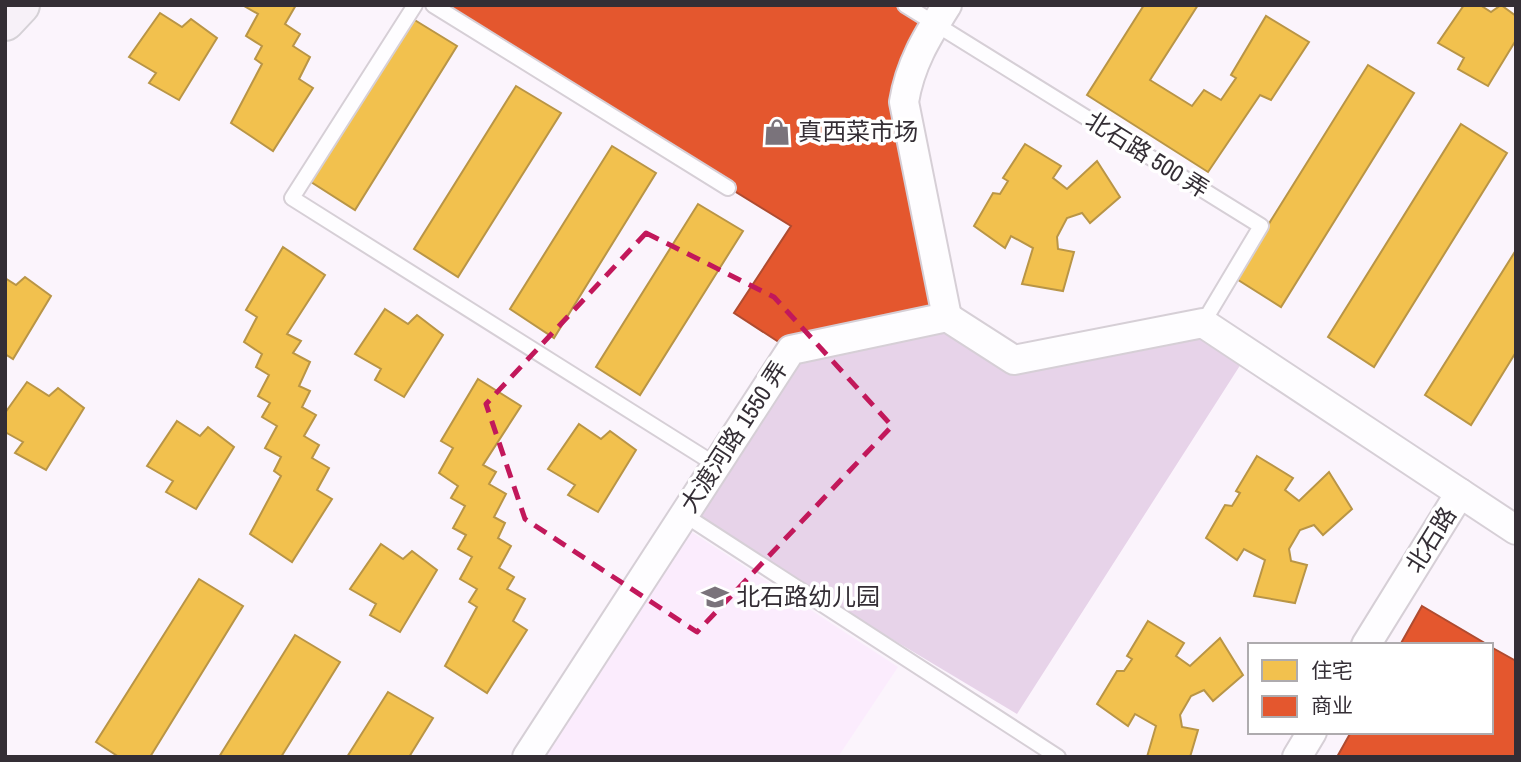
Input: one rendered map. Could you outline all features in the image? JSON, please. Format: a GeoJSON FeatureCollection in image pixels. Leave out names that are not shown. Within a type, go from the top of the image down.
{"type":"FeatureCollection","features":[{"type":"Feature","properties":{"kind":"main road"},"geometry":{"type":"LineString","coordinates":[[5,21],[20,5]]}},
{"type":"Feature","properties":{"kind":"street"},"geometry":{"type":"LineString","coordinates":[[941,15],[913,65],[904,102],[947,317],[1014,360],[1203,323],[1460,493]]}},
{"type":"Feature","properties":{"kind":"street","name":"大渡河路 1550 弄"},"geometry":{"type":"LineString","coordinates":[[527,757],[791,350],[947,317]]}},
{"type":"Feature","properties":{"kind":"street","name":"北石路"},"geometry":{"type":"LineString","coordinates":[[1367,643],[1460,493],[1516,530]]}},
{"type":"Feature","properties":{"kind":"street"},"geometry":{"type":"LineString","coordinates":[[1297,757],[1311,734]]}},
{"type":"Feature","properties":{"kind":"lane"},"geometry":{"type":"LineString","coordinates":[[415,5],[292,198],[716,464]]}},
{"type":"Feature","properties":{"kind":"lane"},"geometry":{"type":"LineString","coordinates":[[433,5],[728,188]]}},
{"type":"Feature","properties":{"kind":"lane"},"geometry":{"type":"LineString","coordinates":[[905,5],[941,15]]}},
{"type":"Feature","properties":{"kind":"lane","name":"北石路 500 弄"},"geometry":{"type":"LineString","coordinates":[[941,15],[1261,226],[1203,323]]}},
{"type":"Feature","properties":{"kind":"lane"},"geometry":{"type":"LineString","coordinates":[[683,514],[1058,757]]}},
{"type":"Feature","properties":{"kind":"highlighted area"},"geometry":{"type":"Polygon","coordinates":[[[646,233],[774,297],[892,426],[697,632],[525,519],[486,404],[646,233]]]}},
{"type":"Feature","properties":{"kind":"shaded area"},"geometry":{"type":"Polygon","coordinates":[[[947,317],[1014,360],[1203,323],[1248,353],[1017,714],[683,514],[791,350],[947,317]]]}},
{"type":"Feature","properties":{"kind":"shaded area","name":"北石路幼儿园"},"geometry":{"type":"Polygon","coordinates":[[[684,527],[898,667],[838,757],[537,757],[684,527]]]}},
{"type":"Feature","properties":{"kind":"building: 住宅"},"geometry":{"type":"Polygon","coordinates":[[[296,5],[285,24],[300,34],[293,46],[310,57],[299,79],[313,88],[273,151],[231,123],[262,64],[255,59],[262,46],[246,36],[258,14],[244,6],[296,5]]]}},
{"type":"Feature","properties":{"kind":"building: 住宅"},"geometry":{"type":"Polygon","coordinates":[[[1144,5],[1198,5],[1150,80],[1192,106],[1204,90],[1221,100],[1236,78],[1231,75],[1266,16],[1309,42],[1271,100],[1260,95],[1208,172],[1087,95],[1144,5]]]}},
{"type":"Feature","properties":{"kind":"building: 住宅"},"geometry":{"type":"Polygon","coordinates":[[[1464,5],[1480,5],[1491,12],[1501,5],[1516,16],[1516,40],[1488,86],[1458,69],[1464,58],[1438,43],[1464,5]]]}},
{"type":"Feature","properties":{"kind":"building: 住宅"},"geometry":{"type":"Polygon","coordinates":[[[160,13],[182,27],[191,19],[217,38],[179,100],[149,83],[156,73],[129,57],[160,13]]]}},
{"type":"Feature","properties":{"kind":"building: 住宅"},"geometry":{"type":"Polygon","coordinates":[[[413,19],[457,46],[355,210],[311,182],[413,19]]]}},
{"type":"Feature","properties":{"kind":"building: 住宅"},"geometry":{"type":"Polygon","coordinates":[[[1368,65],[1414,93],[1281,307],[1235,278],[1368,65]]]}},
{"type":"Feature","properties":{"kind":"building: 住宅"},"geometry":{"type":"Polygon","coordinates":[[[516,86],[561,113],[458,277],[414,249],[516,86]]]}},
{"type":"Feature","properties":{"kind":"building: 住宅"},"geometry":{"type":"Polygon","coordinates":[[[1461,124],[1507,153],[1374,367],[1328,337],[1461,124]]]}},
{"type":"Feature","properties":{"kind":"building: 住宅"},"geometry":{"type":"Polygon","coordinates":[[[1025,144],[1061,166],[1053,178],[1067,189],[1097,161],[1120,197],[1090,223],[1082,213],[1067,218],[1057,237],[1058,249],[1074,252],[1063,291],[1022,284],[1033,248],[1011,236],[1005,248],[974,226],[993,193],[1000,194],[1008,181],[1003,178],[1025,144]]]}},
{"type":"Feature","properties":{"kind":"building: 住宅"},"geometry":{"type":"Polygon","coordinates":[[[612,146],[656,173],[554,338],[510,309],[612,146]]]}},
{"type":"Feature","properties":{"kind":"building: 住宅"},"geometry":{"type":"Polygon","coordinates":[[[698,204],[743,231],[640,395],[596,367],[698,204]]]}},
{"type":"Feature","properties":{"kind":"building: 住宅"},"geometry":{"type":"Polygon","coordinates":[[[283,247],[325,275],[287,334],[301,341],[293,353],[310,362],[299,386],[310,391],[302,407],[316,415],[304,436],[319,445],[312,458],[329,468],[317,490],[332,499],[292,562],[250,534],[281,476],[274,471],[281,457],[265,448],[277,426],[262,417],[270,403],[258,396],[269,375],[256,367],[262,354],[244,342],[257,317],[246,310],[283,247]]]}},
{"type":"Feature","properties":{"kind":"building: 住宅"},"geometry":{"type":"Polygon","coordinates":[[[1516,250],[1516,352],[1471,425],[1425,395],[1516,250]]]}},
{"type":"Feature","properties":{"kind":"building: 住宅"},"geometry":{"type":"Polygon","coordinates":[[[25,277],[51,296],[13,359],[5,354],[5,278],[16,285],[25,277]]]}},
{"type":"Feature","properties":{"kind":"building: 住宅"},"geometry":{"type":"Polygon","coordinates":[[[385,309],[408,324],[417,315],[443,335],[404,397],[375,380],[381,369],[355,354],[385,309]]]}},
{"type":"Feature","properties":{"kind":"building: 住宅"},"geometry":{"type":"Polygon","coordinates":[[[478,379],[521,406],[483,465],[496,472],[489,484],[506,494],[494,517],[505,523],[498,538],[511,546],[499,568],[514,577],[507,589],[525,599],[513,621],[527,630],[487,693],[445,666],[477,607],[469,602],[477,589],[460,579],[472,557],[458,549],[466,535],[453,528],[465,506],[451,498],[458,486],[439,473],[453,448],[441,441],[478,379]]]}},
{"type":"Feature","properties":{"kind":"building: 住宅"},"geometry":{"type":"Polygon","coordinates":[[[27,382],[49,396],[58,388],[84,408],[46,470],[15,453],[23,442],[5,432],[5,413],[27,382]]]}},
{"type":"Feature","properties":{"kind":"building: 住宅"},"geometry":{"type":"Polygon","coordinates":[[[177,421],[200,436],[208,427],[234,447],[196,509],[166,492],[173,481],[147,466],[177,421]]]}},
{"type":"Feature","properties":{"kind":"building: 住宅"},"geometry":{"type":"Polygon","coordinates":[[[579,424],[601,439],[610,431],[636,450],[598,512],[568,495],[575,485],[548,469],[579,424]]]}},
{"type":"Feature","properties":{"kind":"building: 住宅"},"geometry":{"type":"Polygon","coordinates":[[[1257,456],[1293,478],[1285,490],[1299,501],[1329,472],[1352,509],[1323,535],[1314,525],[1300,530],[1289,549],[1291,561],[1307,565],[1295,603],[1254,596],[1265,560],[1244,549],[1237,560],[1206,538],[1225,505],[1232,506],[1240,493],[1236,491],[1257,456]]]}},
{"type":"Feature","properties":{"kind":"building: 住宅"},"geometry":{"type":"Polygon","coordinates":[[[381,544],[403,559],[412,551],[437,570],[400,632],[370,615],[376,604],[350,589],[381,544]]]}},
{"type":"Feature","properties":{"kind":"building: 住宅"},"geometry":{"type":"Polygon","coordinates":[[[199,579],[243,606],[150,757],[119,757],[96,742],[199,579]]]}},
{"type":"Feature","properties":{"kind":"building: 住宅"},"geometry":{"type":"Polygon","coordinates":[[[1148,621],[1184,643],[1176,656],[1190,666],[1220,638],[1243,675],[1213,701],[1204,690],[1191,696],[1180,715],[1182,727],[1198,730],[1190,757],[1147,757],[1156,726],[1135,714],[1128,726],[1097,704],[1117,671],[1124,671],[1132,659],[1127,656],[1148,621]]]}},
{"type":"Feature","properties":{"kind":"building: 住宅"},"geometry":{"type":"Polygon","coordinates":[[[295,635],[340,662],[281,757],[219,757],[295,635]]]}},
{"type":"Feature","properties":{"kind":"building: 住宅"},"geometry":{"type":"Polygon","coordinates":[[[388,692],[433,718],[409,757],[347,757],[388,692]]]}},
{"type":"Feature","properties":{"kind":"building: 商业","name":"真西菜市场"},"geometry":{"type":"Polygon","coordinates":[[[433,5],[905,5],[935,24],[908,76],[947,317],[791,350],[734,313],[791,226],[433,5]]]}},
{"type":"Feature","properties":{"kind":"building: 商业"},"geometry":{"type":"Polygon","coordinates":[[[1422,606],[1485,643],[1401,643],[1422,606]]]}},
{"type":"Feature","properties":{"kind":"building: 商业"},"geometry":{"type":"Polygon","coordinates":[[[1493,648],[1516,661],[1516,757],[1337,757],[1350,734],[1493,734],[1493,648]]]}},
{"type":"Feature","properties":{"kind":"place","name":"真西菜市场"},"geometry":{"type":"Point","coordinates":[777,132]}},
{"type":"Feature","properties":{"kind":"place","name":"北石路幼儿园"},"geometry":{"type":"Point","coordinates":[715,597]}}]}
